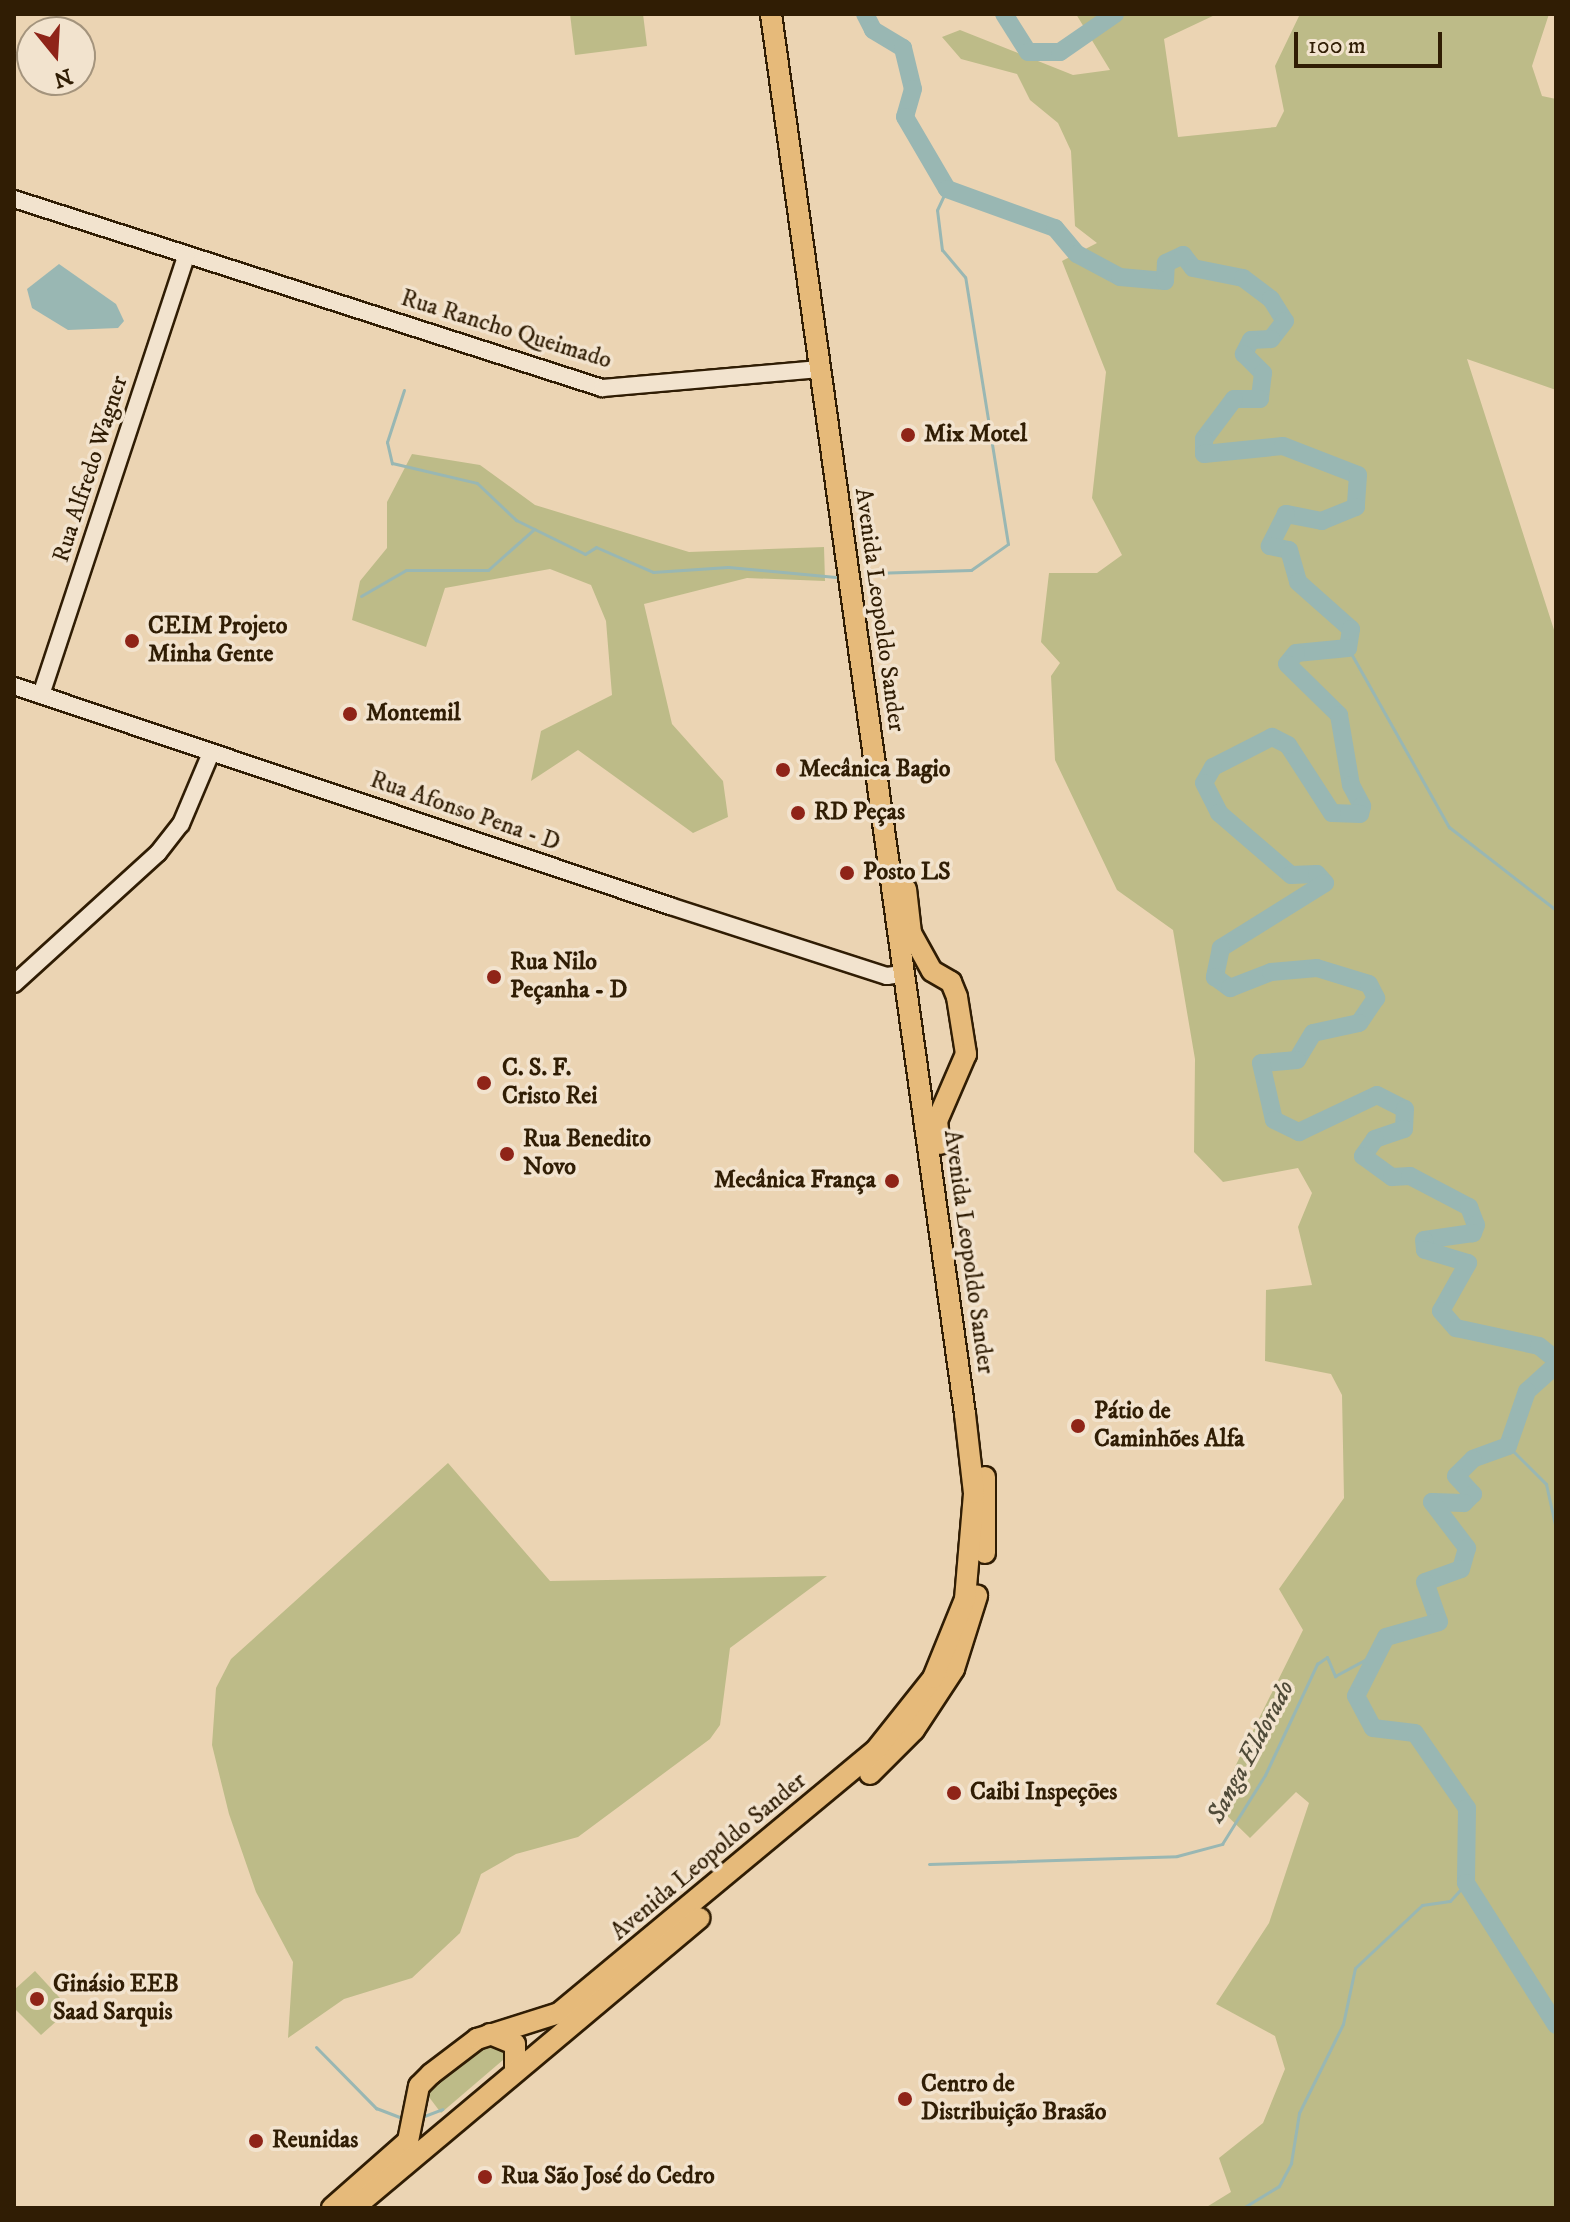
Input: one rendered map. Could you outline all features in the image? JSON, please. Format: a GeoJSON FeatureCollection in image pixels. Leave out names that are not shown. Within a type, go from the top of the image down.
{"type":"FeatureCollection","features":[{"type":"Feature","properties":{"kind":"highway","name":"Avenida Leopoldo Sander"},"geometry":{"type":"LineString","coordinates":[[332,2208],[408,2141],[416,2103],[425,2080],[487,2034],[553,2016],[603,1981],[875,1751],[933,1678],[965,1599],[974,1493],[771,14]]}},
{"type":"Feature","properties":{"kind":"highway","name":"Avenida Leopoldo Sander"},"geometry":{"type":"LineString","coordinates":[[354,2208],[890,1756],[954,1669],[975,1610],[989,1508],[937,1121],[964,1065],[957,997],[932,971],[911,933],[781,14]]}},
{"type":"Feature","properties":{"kind":"highway"},"geometry":{"type":"LineString","coordinates":[[902,974],[932,971]]}},
{"type":"Feature","properties":{"kind":"highway"},"geometry":{"type":"LineString","coordinates":[[917,1073],[941,1076],[964,1065]]}},
{"type":"Feature","properties":{"kind":"highway"},"geometry":{"type":"LineString","coordinates":[[487,2034],[515,2044],[515,2071]]}},
{"type":"Feature","properties":{"kind":"highway"},"geometry":{"type":"LineString","coordinates":[[416,2103],[421,2119],[443,2134]]}},
{"type":"Feature","properties":{"kind":"street","name":"Rua Rancho Queimado"},"geometry":{"type":"LineString","coordinates":[[14,199],[186,257],[602,388],[820,369]]}},
{"type":"Feature","properties":{"kind":"street","name":"Rua Alfredo Wagner"},"geometry":{"type":"LineString","coordinates":[[41,695],[186,257]]}},
{"type":"Feature","properties":{"kind":"street","name":"Rua Afonso Pena - D"},"geometry":{"type":"LineString","coordinates":[[14,686],[858,967],[902,974]]}},
{"type":"Feature","properties":{"kind":"street"},"geometry":{"type":"LineString","coordinates":[[14,984],[158,853],[181,824],[211,753]]}},
{"type":"Feature","properties":{"kind":"shaded area"},"geometry":{"type":"Polygon","coordinates":[[[570,14],[643,14],[647,46],[575,55],[570,14]]]}},
{"type":"Feature","properties":{"kind":"shaded area"},"geometry":{"type":"Polygon","coordinates":[[[1076,14],[1217,14],[1164,39],[1178,137],[1276,127],[1284,111],[1275,66],[1300,14],[1549,14],[1532,66],[1542,96],[1556,99],[1556,390],[1467,359],[1556,636],[1556,2208],[1205,2208],[1231,2192],[1219,2158],[1263,2123],[1285,2069],[1275,2036],[1216,2004],[1269,1923],[1309,1803],[1296,1792],[1250,1838],[1216,1805],[1303,1630],[1279,1589],[1344,1498],[1342,1395],[1331,1374],[1265,1361],[1266,1290],[1312,1285],[1298,1227],[1312,1193],[1298,1168],[1223,1182],[1194,1152],[1195,1059],[1173,930],[1117,890],[1055,760],[1051,676],[1060,663],[1041,642],[1049,573],[1097,573],[1122,555],[1092,498],[1106,372],[1062,261],[1097,243],[1075,226],[1071,151],[1058,123],[1030,100],[1017,74],[961,59],[942,37],[960,30],[1073,75],[1110,70],[1076,14]]]}},
{"type":"Feature","properties":{"kind":"shaded area"},"geometry":{"type":"Polygon","coordinates":[[[412,454],[480,465],[535,505],[689,552],[824,547],[825,581],[747,578],[644,604],[672,724],[723,781],[728,817],[693,833],[578,750],[531,781],[541,731],[612,695],[606,621],[591,585],[550,569],[445,588],[426,647],[352,620],[360,581],[387,548],[387,502],[412,454]]]}},
{"type":"Feature","properties":{"kind":"shaded area"},"geometry":{"type":"Polygon","coordinates":[[[448,1463],[550,1581],[827,1576],[730,1648],[720,1725],[710,1739],[578,1837],[516,1854],[481,1874],[460,1933],[412,1978],[344,1999],[288,2038],[293,1962],[256,1892],[229,1814],[212,1745],[216,1688],[231,1659],[448,1463]]]}},
{"type":"Feature","properties":{"kind":"shaded area","name":"Ginásio EEB Saad Sarquis"},"geometry":{"type":"Polygon","coordinates":[[[35,1971],[70,2009],[41,2035],[14,2008],[14,1990],[35,1971]]]}},
{"type":"Feature","properties":{"kind":"shaded area"},"geometry":{"type":"Polygon","coordinates":[[[496,2040],[510,2054],[441,2113],[426,2093],[434,2083],[496,2040]]]}},
{"type":"Feature","properties":{"kind":"water"},"geometry":{"type":"Polygon","coordinates":[[[59,264],[116,304],[124,321],[118,328],[68,330],[32,308],[27,289],[59,264]]]}},
{"type":"Feature","properties":{"kind":"waterway"},"geometry":{"type":"LineString","coordinates":[[865,14],[873,30],[903,48],[913,89],[905,117],[947,189],[1055,228],[1077,254],[1120,277],[1165,281],[1166,263],[1183,255],[1193,268],[1243,278],[1271,299],[1285,321],[1271,339],[1251,340],[1244,354],[1263,373],[1260,399],[1234,399],[1204,439],[1204,454],[1283,446],[1358,475],[1356,507],[1322,521],[1286,514],[1270,546],[1289,550],[1298,582],[1351,629],[1348,648],[1296,653],[1287,664],[1339,715],[1351,785],[1362,806],[1360,814],[1332,813],[1288,745],[1272,737],[1213,767],[1204,783],[1219,813],[1291,875],[1317,874],[1325,883],[1221,948],[1215,977],[1230,988],[1271,972],[1317,968],[1369,984],[1376,998],[1359,1023],[1313,1033],[1297,1060],[1261,1063],[1274,1120],[1299,1132],[1377,1095],[1405,1109],[1404,1129],[1375,1139],[1363,1156],[1392,1177],[1410,1176],[1469,1207],[1476,1225],[1473,1233],[1424,1240],[1425,1250],[1468,1263],[1441,1311],[1456,1328],[1539,1346],[1556,1360]]}},
{"type":"Feature","properties":{"kind":"waterway"},"geometry":{"type":"LineString","coordinates":[[1004,14],[1028,52],[1060,52],[1115,14]]}},
{"type":"Feature","properties":{"kind":"waterway"},"geometry":{"type":"LineString","coordinates":[[872,573],[971,570],[1008,544],[965,277],[942,250],[937,210],[947,189]]}},
{"type":"Feature","properties":{"kind":"waterway"},"geometry":{"type":"LineString","coordinates":[[404,390],[387,442],[392,463],[477,483],[516,520],[585,554],[596,547],[653,572],[728,567],[836,577]]}},
{"type":"Feature","properties":{"kind":"waterway"},"geometry":{"type":"LineString","coordinates":[[361,596],[406,570],[488,570],[534,529]]}},
{"type":"Feature","properties":{"kind":"waterway"},"geometry":{"type":"LineString","coordinates":[[1348,648],[1449,827],[1556,910]]}},
{"type":"Feature","properties":{"kind":"waterway","name":"Sanga Eldorado"},"geometry":{"type":"LineString","coordinates":[[1556,1365],[1527,1391],[1508,1446],[1473,1459],[1456,1476],[1473,1494],[1464,1503],[1432,1502],[1467,1548],[1461,1569],[1425,1582],[1439,1622],[1386,1637],[1356,1696],[1373,1728],[1415,1733],[1467,1808],[1466,1883],[1556,2025]]}},
{"type":"Feature","properties":{"kind":"waterway"},"geometry":{"type":"LineString","coordinates":[[1508,1446],[1546,1484],[1556,1529]]}},
{"type":"Feature","properties":{"kind":"waterway","name":"Sanga Eldorado"},"geometry":{"type":"LineString","coordinates":[[929,1864],[1177,1856],[1222,1844],[1265,1775],[1317,1664],[1327,1657],[1335,1676],[1385,1649]]}},
{"type":"Feature","properties":{"kind":"waterway"},"geometry":{"type":"LineString","coordinates":[[1243,2208],[1279,2186],[1291,2163],[1299,2113],[1343,2024],[1355,1968],[1422,1905],[1450,1901],[1466,1883]]}},
{"type":"Feature","properties":{"kind":"waterway","name":"Sanga Eldorado"},"geometry":{"type":"LineString","coordinates":[[316,2047],[376,2108],[404,2119]]}},
{"type":"Feature","properties":{"kind":"waterway","name":"Sanga Eldorado"},"geometry":{"type":"LineString","coordinates":[[419,2118],[442,2109]]}},
{"type":"Feature","properties":{"kind":"place","name":"Mix Motel"},"geometry":{"type":"Point","coordinates":[908,435]}},
{"type":"Feature","properties":{"kind":"place","name":"CEIM Projeto Minha Gente"},"geometry":{"type":"Point","coordinates":[132,641]}},
{"type":"Feature","properties":{"kind":"place","name":"Montemil"},"geometry":{"type":"Point","coordinates":[350,714]}},
{"type":"Feature","properties":{"kind":"place","name":"Mecânica Bagio"},"geometry":{"type":"Point","coordinates":[783,770]}},
{"type":"Feature","properties":{"kind":"place","name":"RD Peças"},"geometry":{"type":"Point","coordinates":[798,813]}},
{"type":"Feature","properties":{"kind":"place","name":"Posto LS"},"geometry":{"type":"Point","coordinates":[847,873]}},
{"type":"Feature","properties":{"kind":"place","name":"Rua Nilo Peçanha - D"},"geometry":{"type":"Point","coordinates":[494,977]}},
{"type":"Feature","properties":{"kind":"place","name":"C. S. F. Cristo Rei"},"geometry":{"type":"Point","coordinates":[484,1083]}},
{"type":"Feature","properties":{"kind":"place","name":"Rua Benedito Novo"},"geometry":{"type":"Point","coordinates":[507,1154]}},
{"type":"Feature","properties":{"kind":"place","name":"Mecânica França"},"geometry":{"type":"Point","coordinates":[892,1181]}},
{"type":"Feature","properties":{"kind":"place","name":"Pátio de Caminhões Alfa"},"geometry":{"type":"Point","coordinates":[1078,1426]}},
{"type":"Feature","properties":{"kind":"place","name":"Caibi Inspeçōes"},"geometry":{"type":"Point","coordinates":[954,1793]}},
{"type":"Feature","properties":{"kind":"place","name":"Ginásio EEB Saad Sarquis"},"geometry":{"type":"Point","coordinates":[37,1999]}},
{"type":"Feature","properties":{"kind":"place","name":"Centro de Distribuição Brasão"},"geometry":{"type":"Point","coordinates":[905,2099]}},
{"type":"Feature","properties":{"kind":"place","name":"Reunidas"},"geometry":{"type":"Point","coordinates":[256,2141]}},
{"type":"Feature","properties":{"kind":"place","name":"Rua São José do Cedro"},"geometry":{"type":"Point","coordinates":[485,2177]}}]}
